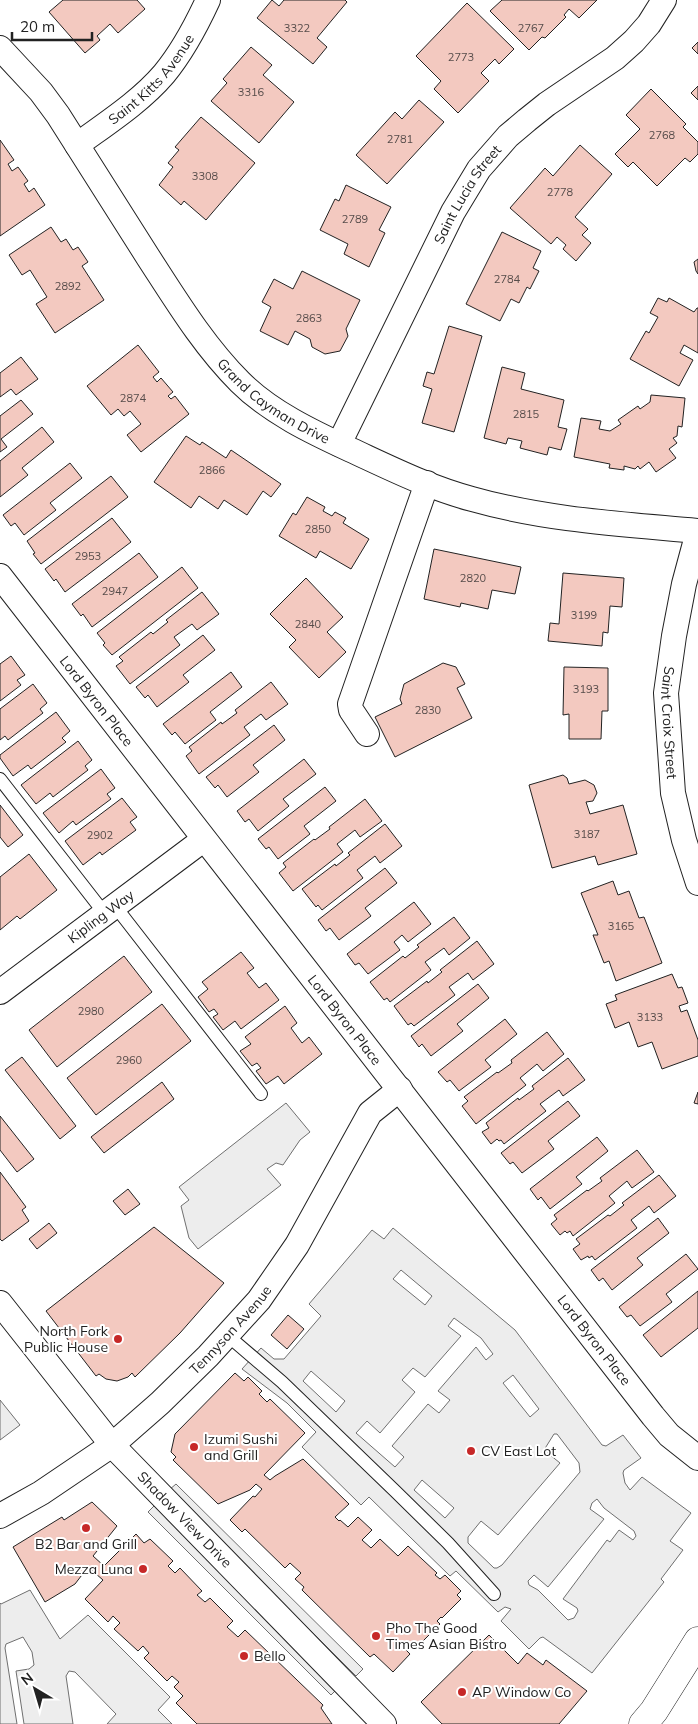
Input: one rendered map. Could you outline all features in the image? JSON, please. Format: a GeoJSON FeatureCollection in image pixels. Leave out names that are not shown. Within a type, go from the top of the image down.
{"type":"FeatureCollection","features":[{"type":"Feature","properties":{"kind":"street","name":"Saint Kitts Avenue"},"geometry":{"type":"LineString","coordinates":[[77,145],[120,114],[164,74],[182,49],[208,0]]}},
{"type":"Feature","properties":{"kind":"street","name":"Saint Lucia Street"},"geometry":{"type":"LineString","coordinates":[[338,444],[453,212],[479,169],[508,136],[527,120],[547,104],[615,58],[634,41],[664,0]]}},
{"type":"Feature","properties":{"kind":"street","name":"Grand Cayman Drive"},"geometry":{"type":"LineString","coordinates":[[0,48],[41,92],[204,340],[241,383],[261,401],[286,417],[338,444],[427,483],[470,499],[560,518],[698,532]]}},
{"type":"Feature","properties":{"kind":"street"},"geometry":{"type":"LineString","coordinates":[[367,734],[351,710],[350,704],[427,483]]}},
{"type":"Feature","properties":{"kind":"street","name":"Saint Croix Street"},"geometry":{"type":"LineString","coordinates":[[698,532],[684,584],[666,693],[673,793],[684,840],[698,883]]}},
{"type":"Feature","properties":{"kind":"street","name":"Lord Byron Place"},"geometry":{"type":"LineString","coordinates":[[0,576],[203,840],[400,1089],[653,1416],[669,1435],[698,1458]]}},
{"type":"Feature","properties":{"kind":"street","name":"Kipling Way"},"geometry":{"type":"LineString","coordinates":[[0,992],[203,840]]}},
{"type":"Feature","properties":{"kind":"street","name":"Tennyson Avenue"},"geometry":{"type":"LineString","coordinates":[[0,1516],[41,1493],[112,1445],[160,1403],[208,1356],[259,1300],[297,1245],[370,1113],[400,1089]]}},
{"type":"Feature","properties":{"kind":"street","name":"Shadow View Drive"},"geometry":{"type":"LineString","coordinates":[[0,1303],[112,1445],[384,1724]]}},
{"type":"Feature","properties":{"kind":"street"},"geometry":{"type":"LineString","coordinates":[[643,1724],[654,1711],[698,1641]]}},
{"type":"Feature","properties":{"kind":"lane"},"geometry":{"type":"LineString","coordinates":[[0,779],[261,1094]]}},
{"type":"Feature","properties":{"kind":"lane"},"geometry":{"type":"LineString","coordinates":[[227,1335],[282,1382],[402,1497],[448,1543],[494,1594]]}},
{"type":"Feature","properties":{"kind":"shaded area"},"geometry":{"type":"Polygon","coordinates":[[[286,1103],[310,1132],[300,1140],[283,1165],[276,1163],[267,1169],[281,1185],[198,1249],[189,1238],[181,1206],[189,1200],[179,1187],[286,1103]]]}},
{"type":"Feature","properties":{"kind":"shaded area","name":"CV East Lot"},"geometry":{"type":"Polygon","coordinates":[[[393,1228],[515,1330],[602,1445],[606,1446],[623,1435],[641,1458],[624,1470],[625,1483],[630,1490],[642,1477],[691,1513],[670,1541],[683,1550],[661,1579],[664,1582],[592,1673],[543,1637],[529,1649],[501,1621],[511,1609],[505,1607],[498,1612],[456,1571],[450,1576],[369,1497],[361,1505],[302,1447],[316,1432],[287,1403],[242,1369],[261,1348],[274,1359],[284,1359],[321,1316],[309,1304],[372,1230],[384,1239],[393,1228]],[[401,1270],[393,1279],[425,1305],[432,1296],[401,1270]],[[454,1318],[448,1326],[461,1336],[425,1377],[413,1368],[402,1380],[415,1392],[380,1433],[367,1421],[356,1433],[395,1467],[404,1457],[392,1446],[428,1404],[439,1413],[450,1400],[438,1391],[476,1347],[486,1360],[493,1354],[481,1338],[454,1318]],[[311,1371],[303,1381],[336,1412],[345,1401],[311,1371]],[[513,1375],[503,1383],[530,1417],[539,1409],[513,1375]],[[554,1434],[544,1450],[560,1463],[498,1535],[481,1521],[468,1537],[468,1543],[494,1568],[502,1565],[580,1472],[579,1463],[557,1434],[554,1434]],[[422,1480],[414,1490],[445,1518],[454,1508],[422,1480]],[[597,1499],[592,1503],[590,1509],[604,1519],[548,1587],[534,1575],[528,1581],[529,1585],[538,1590],[568,1620],[574,1618],[578,1611],[577,1608],[563,1599],[607,1540],[610,1542],[619,1530],[633,1540],[636,1536],[634,1531],[604,1508],[597,1499]]]}},
{"type":"Feature","properties":{"kind":"shaded area"},"geometry":{"type":"Polygon","coordinates":[[[0,1400],[20,1425],[0,1440],[0,1400]]]}},
{"type":"Feature","properties":{"kind":"shaded area"},"geometry":{"type":"Polygon","coordinates":[[[176,1484],[363,1669],[356,1676],[169,1490],[176,1484]]]}},
{"type":"Feature","properties":{"kind":"shaded area"},"geometry":{"type":"Polygon","coordinates":[[[154,1506],[338,1688],[331,1695],[148,1512],[154,1506]]]}},
{"type":"Feature","properties":{"kind":"shaded area"},"geometry":{"type":"Polygon","coordinates":[[[30,1590],[60,1639],[88,1615],[170,1697],[158,1710],[172,1724],[107,1724],[116,1714],[75,1672],[69,1671],[66,1676],[73,1724],[24,1724],[16,1671],[29,1669],[34,1665],[32,1652],[23,1637],[6,1644],[5,1648],[17,1724],[0,1724],[0,1603],[30,1590]]]}},
{"type":"Feature","properties":{"kind":"building"},"geometry":{"type":"Polygon","coordinates":[[[63,0],[137,0],[145,9],[118,33],[110,24],[97,36],[100,40],[85,53],[49,12],[63,0]]]}},
{"type":"Feature","properties":{"kind":"building"},"geometry":{"type":"Polygon","coordinates":[[[272,0],[279,6],[284,0],[345,0],[347,2],[317,38],[327,47],[313,64],[257,18],[272,0]]]}},
{"type":"Feature","properties":{"kind":"building"},"geometry":{"type":"Polygon","coordinates":[[[502,0],[597,0],[579,18],[569,9],[564,15],[566,17],[545,38],[542,37],[529,50],[490,11],[502,0]]]}},
{"type":"Feature","properties":{"kind":"building"},"geometry":{"type":"Polygon","coordinates":[[[467,3],[514,49],[499,64],[495,59],[481,73],[489,81],[458,113],[434,89],[441,81],[416,56],[467,3]]]}},
{"type":"Feature","properties":{"kind":"building"},"geometry":{"type":"Polygon","coordinates":[[[698,42],[698,54],[692,48],[698,42]]]}},
{"type":"Feature","properties":{"kind":"building"},"geometry":{"type":"Polygon","coordinates":[[[251,47],[272,65],[263,75],[294,102],[259,143],[211,101],[227,83],[223,79],[251,47]]]}},
{"type":"Feature","properties":{"kind":"building"},"geometry":{"type":"Polygon","coordinates":[[[698,86],[698,100],[691,93],[698,86]]]}},
{"type":"Feature","properties":{"kind":"building"},"geometry":{"type":"Polygon","coordinates":[[[651,89],[686,124],[683,127],[698,142],[698,154],[690,162],[685,158],[657,186],[633,162],[628,167],[615,154],[640,129],[626,115],[651,89]]]}},
{"type":"Feature","properties":{"kind":"building"},"geometry":{"type":"Polygon","coordinates":[[[419,100],[444,122],[387,184],[356,155],[395,112],[402,119],[419,100]]]}},
{"type":"Feature","properties":{"kind":"building"},"geometry":{"type":"Polygon","coordinates":[[[201,117],[255,163],[206,220],[184,201],[181,205],[159,185],[173,167],[168,163],[179,150],[175,147],[201,117]]]}},
{"type":"Feature","properties":{"kind":"building"},"geometry":{"type":"Polygon","coordinates":[[[0,140],[14,160],[8,164],[12,171],[18,167],[28,181],[24,184],[29,192],[34,188],[45,205],[0,236],[0,140]]]}},
{"type":"Feature","properties":{"kind":"building"},"geometry":{"type":"Polygon","coordinates":[[[580,145],[612,174],[575,217],[588,229],[582,235],[591,243],[576,261],[563,249],[566,245],[557,237],[551,244],[510,208],[545,168],[553,176],[580,145]]]}},
{"type":"Feature","properties":{"kind":"building"},"geometry":{"type":"Polygon","coordinates":[[[346,185],[391,207],[379,230],[385,233],[369,267],[344,254],[348,244],[320,230],[335,199],[339,201],[346,185]]]}},
{"type":"Feature","properties":{"kind":"building"},"geometry":{"type":"Polygon","coordinates":[[[51,227],[61,242],[66,239],[73,250],[78,247],[88,262],[82,266],[104,300],[55,333],[36,304],[47,297],[30,270],[22,275],[9,255],[51,227]]]}},
{"type":"Feature","properties":{"kind":"building"},"geometry":{"type":"Polygon","coordinates":[[[502,232],[541,251],[533,268],[539,271],[530,289],[527,287],[519,303],[511,299],[500,321],[466,304],[502,232]]]}},
{"type":"Feature","properties":{"kind":"building"},"geometry":{"type":"Polygon","coordinates":[[[698,259],[698,274],[694,262],[698,259]]]}},
{"type":"Feature","properties":{"kind":"building"},"geometry":{"type":"Polygon","coordinates":[[[302,271],[360,300],[346,329],[348,336],[340,351],[325,354],[312,347],[310,339],[295,331],[288,345],[260,331],[271,307],[262,302],[274,279],[293,289],[302,271]]]}},
{"type":"Feature","properties":{"kind":"building"},"geometry":{"type":"Polygon","coordinates":[[[658,298],[667,302],[669,298],[694,312],[698,308],[698,353],[684,345],[680,353],[693,360],[679,386],[630,359],[646,331],[649,333],[658,317],[650,313],[658,298]]]}},
{"type":"Feature","properties":{"kind":"building"},"geometry":{"type":"Polygon","coordinates":[[[449,326],[482,336],[454,432],[422,423],[432,389],[423,386],[427,372],[434,374],[449,326]]]}},
{"type":"Feature","properties":{"kind":"building"},"geometry":{"type":"Polygon","coordinates":[[[138,345],[159,372],[153,377],[157,382],[161,378],[173,392],[168,396],[171,399],[175,396],[189,414],[141,452],[127,435],[141,424],[130,411],[124,416],[118,409],[111,415],[87,386],[138,345]]]}},
{"type":"Feature","properties":{"kind":"building"},"geometry":{"type":"Polygon","coordinates":[[[21,357],[38,379],[16,395],[11,389],[0,397],[0,373],[21,357]]]}},
{"type":"Feature","properties":{"kind":"building"},"geometry":{"type":"Polygon","coordinates":[[[502,367],[525,373],[521,389],[564,400],[558,427],[567,429],[561,450],[549,447],[547,455],[520,448],[522,441],[508,438],[506,444],[484,438],[502,367]]]}},
{"type":"Feature","properties":{"kind":"building"},"geometry":{"type":"Polygon","coordinates":[[[651,395],[685,398],[682,427],[678,426],[677,436],[673,438],[677,443],[669,449],[676,458],[656,472],[649,462],[640,469],[638,466],[635,469],[624,466],[624,470],[609,468],[610,464],[574,457],[581,418],[601,421],[599,429],[610,431],[621,424],[618,420],[638,406],[640,409],[650,402],[651,395]]]}},
{"type":"Feature","properties":{"kind":"building"},"geometry":{"type":"Polygon","coordinates":[[[21,400],[33,414],[1,439],[7,447],[0,452],[0,416],[21,400]]]}},
{"type":"Feature","properties":{"kind":"building"},"geometry":{"type":"Polygon","coordinates":[[[42,427],[54,442],[22,468],[28,475],[0,497],[0,461],[42,427]]]}},
{"type":"Feature","properties":{"kind":"building"},"geometry":{"type":"Polygon","coordinates":[[[186,436],[200,445],[202,442],[226,458],[231,450],[281,484],[271,497],[263,491],[247,515],[224,500],[218,509],[199,496],[191,508],[154,482],[186,436]]]}},
{"type":"Feature","properties":{"kind":"building"},"geometry":{"type":"Polygon","coordinates":[[[70,463],[82,478],[50,503],[56,510],[24,535],[15,523],[11,526],[3,515],[70,463]]]}},
{"type":"Feature","properties":{"kind":"building"},"geometry":{"type":"Polygon","coordinates":[[[111,476],[128,497],[41,564],[33,554],[35,553],[27,541],[111,476]]]}},
{"type":"Feature","properties":{"kind":"building"},"geometry":{"type":"Polygon","coordinates":[[[307,497],[325,507],[323,511],[332,516],[335,512],[346,518],[343,523],[369,539],[351,569],[320,551],[316,558],[279,536],[293,513],[296,515],[307,497]]]}},
{"type":"Feature","properties":{"kind":"building"},"geometry":{"type":"Polygon","coordinates":[[[112,518],[131,542],[65,592],[56,579],[54,581],[45,569],[112,518]]]}},
{"type":"Feature","properties":{"kind":"building"},"geometry":{"type":"Polygon","coordinates":[[[434,549],[521,567],[515,594],[492,590],[488,609],[461,603],[460,607],[424,599],[434,549]]]}},
{"type":"Feature","properties":{"kind":"building"},"geometry":{"type":"Polygon","coordinates":[[[139,553],[158,577],[92,627],[83,614],[81,616],[72,604],[139,553]]]}},
{"type":"Feature","properties":{"kind":"building"},"geometry":{"type":"Polygon","coordinates":[[[182,567],[198,588],[112,655],[103,645],[105,643],[97,633],[182,567]]]}},
{"type":"Feature","properties":{"kind":"building"},"geometry":{"type":"Polygon","coordinates":[[[563,573],[624,578],[622,607],[610,606],[608,633],[603,632],[602,646],[548,641],[550,623],[559,624],[563,573]]]}},
{"type":"Feature","properties":{"kind":"building"},"geometry":{"type":"Polygon","coordinates":[[[306,578],[343,617],[327,632],[346,652],[319,678],[289,647],[296,640],[270,614],[306,578]]]}},
{"type":"Feature","properties":{"kind":"building"},"geometry":{"type":"Polygon","coordinates":[[[202,592],[219,614],[197,630],[192,624],[174,637],[180,645],[130,684],[116,666],[123,661],[119,657],[151,632],[153,634],[168,622],[166,620],[202,592]]]}},
{"type":"Feature","properties":{"kind":"building"},"geometry":{"type":"Polygon","coordinates":[[[203,635],[215,650],[183,675],[189,682],[157,707],[148,695],[145,698],[136,687],[203,635]]]}},
{"type":"Feature","properties":{"kind":"building"},"geometry":{"type":"Polygon","coordinates":[[[11,656],[25,675],[17,680],[21,685],[0,701],[0,664],[11,656]]]}},
{"type":"Feature","properties":{"kind":"building"},"geometry":{"type":"Polygon","coordinates":[[[443,663],[456,667],[465,684],[457,688],[472,718],[395,757],[375,717],[402,704],[400,699],[404,684],[443,663]]]}},
{"type":"Feature","properties":{"kind":"building"},"geometry":{"type":"Polygon","coordinates":[[[564,667],[608,668],[608,711],[602,711],[601,739],[569,739],[569,714],[563,715],[564,667]]]}},
{"type":"Feature","properties":{"kind":"building"},"geometry":{"type":"Polygon","coordinates":[[[231,672],[242,687],[210,712],[216,720],[185,744],[175,732],[172,735],[163,724],[231,672]]]}},
{"type":"Feature","properties":{"kind":"building"},"geometry":{"type":"Polygon","coordinates":[[[271,682],[288,704],[266,720],[261,714],[244,727],[250,735],[199,774],[186,756],[192,751],[189,747],[221,722],[222,724],[237,713],[235,710],[271,682]]]}},
{"type":"Feature","properties":{"kind":"building"},"geometry":{"type":"Polygon","coordinates":[[[33,684],[47,703],[40,709],[43,713],[8,740],[5,736],[0,740],[0,709],[33,684]]]}},
{"type":"Feature","properties":{"kind":"building"},"geometry":{"type":"Polygon","coordinates":[[[56,712],[70,731],[62,738],[66,742],[31,769],[28,765],[13,776],[0,758],[0,755],[56,712]]]}},
{"type":"Feature","properties":{"kind":"building"},"geometry":{"type":"Polygon","coordinates":[[[274,725],[285,740],[253,765],[259,772],[227,797],[218,785],[215,788],[206,777],[274,725]]]}},
{"type":"Feature","properties":{"kind":"building"},"geometry":{"type":"Polygon","coordinates":[[[78,741],[92,760],[85,766],[88,770],[53,797],[50,793],[36,804],[21,785],[78,741]]]}},
{"type":"Feature","properties":{"kind":"building"},"geometry":{"type":"Polygon","coordinates":[[[304,759],[316,774],[283,799],[289,806],[258,831],[249,819],[245,822],[237,811],[304,759]]]}},
{"type":"Feature","properties":{"kind":"building"},"geometry":{"type":"Polygon","coordinates":[[[101,769],[115,788],[107,794],[111,799],[76,825],[73,821],[59,833],[43,813],[101,769]]]}},
{"type":"Feature","properties":{"kind":"building"},"geometry":{"type":"Polygon","coordinates":[[[563,775],[567,778],[569,784],[585,780],[594,785],[597,793],[593,801],[586,802],[590,814],[623,805],[637,854],[598,865],[595,856],[552,868],[529,785],[563,775]]]}},
{"type":"Feature","properties":{"kind":"building"},"geometry":{"type":"Polygon","coordinates":[[[325,787],[336,801],[304,826],[310,834],[278,859],[269,847],[266,849],[258,839],[325,787]]]}},
{"type":"Feature","properties":{"kind":"building"},"geometry":{"type":"Polygon","coordinates":[[[122,798],[137,817],[130,822],[136,830],[102,855],[100,852],[83,865],[65,841],[122,798]]]}},
{"type":"Feature","properties":{"kind":"building"},"geometry":{"type":"Polygon","coordinates":[[[365,799],[382,821],[360,837],[355,830],[337,844],[343,852],[293,891],[279,873],[286,867],[283,863],[330,829],[329,827],[365,799]]]}},
{"type":"Feature","properties":{"kind":"building"},"geometry":{"type":"Polygon","coordinates":[[[0,805],[23,835],[8,847],[0,837],[0,805]]]}},
{"type":"Feature","properties":{"kind":"building"},"geometry":{"type":"Polygon","coordinates":[[[385,824],[402,846],[380,863],[375,856],[357,870],[363,878],[322,910],[318,905],[316,907],[302,889],[335,864],[336,866],[350,855],[348,853],[385,824]]]}},
{"type":"Feature","properties":{"kind":"building"},"geometry":{"type":"Polygon","coordinates":[[[29,854],[57,890],[20,919],[17,916],[0,930],[0,877],[29,854]]]}},
{"type":"Feature","properties":{"kind":"building"},"geometry":{"type":"Polygon","coordinates":[[[385,868],[397,883],[365,908],[371,916],[339,940],[330,928],[326,931],[318,920],[385,868]]]}},
{"type":"Feature","properties":{"kind":"building"},"geometry":{"type":"Polygon","coordinates":[[[613,881],[618,895],[629,891],[639,918],[644,917],[662,963],[616,981],[609,961],[604,963],[593,935],[598,935],[581,893],[613,881]]]}},
{"type":"Feature","properties":{"kind":"building"},"geometry":{"type":"Polygon","coordinates":[[[414,902],[431,924],[408,942],[402,935],[394,942],[400,950],[368,974],[359,963],[355,965],[347,954],[414,902]]]}},
{"type":"Feature","properties":{"kind":"building"},"geometry":{"type":"Polygon","coordinates":[[[454,917],[470,938],[449,955],[444,948],[425,962],[431,970],[390,1002],[387,998],[384,1000],[370,982],[403,956],[405,958],[419,947],[417,945],[454,917]]]}},
{"type":"Feature","properties":{"kind":"building"},"geometry":{"type":"Polygon","coordinates":[[[477,941],[494,964],[473,980],[468,973],[449,987],[455,995],[414,1026],[411,1023],[408,1025],[394,1006],[427,981],[428,983],[442,972],[440,970],[477,941]]]}},
{"type":"Feature","properties":{"kind":"building"},"geometry":{"type":"Polygon","coordinates":[[[241,952],[254,968],[247,973],[259,988],[266,983],[279,1000],[241,1029],[235,1021],[223,1030],[213,1017],[218,1014],[214,1009],[209,1012],[198,997],[208,989],[202,982],[241,952]]]}},
{"type":"Feature","properties":{"kind":"building"},"geometry":{"type":"Polygon","coordinates":[[[124,956],[152,992],[57,1067],[29,1030],[124,956]]]}},
{"type":"Feature","properties":{"kind":"building"},"geometry":{"type":"Polygon","coordinates":[[[672,974],[678,988],[682,987],[688,1003],[679,1006],[681,1012],[687,1010],[698,1040],[698,1056],[662,1069],[652,1042],[638,1047],[629,1022],[615,1028],[606,1004],[617,1000],[615,995],[672,974]]]}},
{"type":"Feature","properties":{"kind":"building"},"geometry":{"type":"Polygon","coordinates":[[[478,984],[489,998],[457,1024],[463,1031],[431,1056],[422,1044],[419,1047],[411,1036],[478,984]]]}},
{"type":"Feature","properties":{"kind":"building"},"geometry":{"type":"Polygon","coordinates":[[[162,1004],[191,1041],[96,1115],[67,1078],[162,1004]]]}},
{"type":"Feature","properties":{"kind":"building"},"geometry":{"type":"Polygon","coordinates":[[[285,1006],[297,1023],[291,1028],[302,1043],[309,1037],[322,1054],[284,1084],[278,1076],[266,1084],[256,1071],[261,1068],[257,1063],[252,1066],[240,1051],[251,1044],[245,1037],[285,1006]]]}},
{"type":"Feature","properties":{"kind":"building"},"geometry":{"type":"Polygon","coordinates":[[[505,1019],[517,1034],[485,1060],[491,1067],[459,1091],[450,1080],[447,1082],[438,1072],[505,1019]]]}},
{"type":"Feature","properties":{"kind":"building"},"geometry":{"type":"Polygon","coordinates":[[[547,1032],[564,1054],[543,1071],[537,1064],[520,1078],[526,1085],[476,1124],[462,1106],[468,1101],[464,1097],[512,1063],[511,1060],[547,1032]]]}},
{"type":"Feature","properties":{"kind":"building"},"geometry":{"type":"Polygon","coordinates":[[[22,1057],[76,1126],[60,1139],[5,1070],[22,1057]]]}},
{"type":"Feature","properties":{"kind":"building"},"geometry":{"type":"Polygon","coordinates":[[[568,1058],[585,1080],[563,1096],[559,1090],[540,1104],[546,1111],[504,1144],[501,1140],[497,1139],[491,1144],[482,1132],[489,1128],[486,1123],[518,1098],[519,1100],[534,1089],[532,1086],[568,1058]]]}},
{"type":"Feature","properties":{"kind":"building"},"geometry":{"type":"Polygon","coordinates":[[[162,1082],[174,1099],[104,1153],[91,1137],[162,1082]]]}},
{"type":"Feature","properties":{"kind":"building"},"geometry":{"type":"Polygon","coordinates":[[[698,1092],[698,1104],[694,1103],[698,1092]]]}},
{"type":"Feature","properties":{"kind":"building"},"geometry":{"type":"Polygon","coordinates":[[[568,1101],[580,1116],[548,1141],[554,1149],[522,1173],[513,1162],[510,1164],[501,1153],[568,1101]]]}},
{"type":"Feature","properties":{"kind":"building"},"geometry":{"type":"Polygon","coordinates":[[[0,1116],[34,1159],[17,1172],[0,1150],[0,1116]]]}},
{"type":"Feature","properties":{"kind":"building"},"geometry":{"type":"Polygon","coordinates":[[[597,1137],[608,1151],[576,1177],[582,1184],[550,1209],[541,1197],[538,1200],[530,1189],[597,1137]]]}},
{"type":"Feature","properties":{"kind":"building"},"geometry":{"type":"Polygon","coordinates":[[[637,1150],[654,1172],[632,1188],[627,1181],[609,1196],[615,1203],[573,1236],[570,1231],[567,1233],[565,1231],[560,1235],[551,1224],[557,1219],[554,1215],[602,1181],[600,1178],[637,1150]]]}},
{"type":"Feature","properties":{"kind":"building"},"geometry":{"type":"Polygon","coordinates":[[[0,1172],[26,1207],[22,1210],[29,1221],[2,1241],[0,1239],[0,1172]]]}},
{"type":"Feature","properties":{"kind":"building"},"geometry":{"type":"Polygon","coordinates":[[[659,1175],[676,1196],[654,1213],[649,1206],[631,1220],[637,1228],[595,1260],[592,1256],[589,1258],[588,1256],[581,1260],[573,1249],[580,1244],[576,1239],[608,1215],[610,1216],[624,1205],[622,1203],[659,1175]]]}},
{"type":"Feature","properties":{"kind":"building"},"geometry":{"type":"Polygon","coordinates":[[[128,1189],[140,1204],[125,1215],[113,1201],[128,1189]]]}},
{"type":"Feature","properties":{"kind":"building"},"geometry":{"type":"Polygon","coordinates":[[[658,1218],[669,1233],[637,1258],[643,1265],[612,1290],[603,1278],[599,1281],[591,1270],[658,1218]]]}},
{"type":"Feature","properties":{"kind":"building"},"geometry":{"type":"Polygon","coordinates":[[[49,1223],[57,1233],[37,1249],[29,1239],[49,1223]]]}},
{"type":"Feature","properties":{"kind":"building"},"geometry":{"type":"Polygon","coordinates":[[[154,1227],[224,1283],[180,1333],[135,1377],[132,1373],[128,1377],[117,1381],[106,1379],[99,1374],[96,1376],[46,1311],[154,1227]]]}},
{"type":"Feature","properties":{"kind":"building"},"geometry":{"type":"Polygon","coordinates":[[[686,1254],[698,1269],[666,1294],[672,1302],[640,1326],[631,1315],[627,1317],[619,1307],[686,1254]]]}},
{"type":"Feature","properties":{"kind":"building"},"geometry":{"type":"Polygon","coordinates":[[[698,1291],[698,1328],[661,1357],[643,1335],[698,1291]]]}},
{"type":"Feature","properties":{"kind":"building"},"geometry":{"type":"Polygon","coordinates":[[[288,1315],[304,1329],[287,1349],[271,1335],[288,1315]]]}},
{"type":"Feature","properties":{"kind":"building"},"geometry":{"type":"Polygon","coordinates":[[[235,1373],[244,1381],[248,1377],[262,1391],[259,1394],[267,1402],[270,1399],[305,1433],[264,1475],[270,1480],[303,1459],[349,1504],[335,1517],[348,1527],[358,1517],[372,1530],[362,1540],[371,1548],[380,1539],[398,1556],[408,1546],[437,1573],[435,1575],[440,1579],[445,1575],[461,1591],[457,1595],[461,1599],[437,1621],[440,1624],[415,1649],[411,1645],[406,1650],[410,1654],[393,1672],[374,1654],[370,1657],[302,1590],[304,1587],[295,1579],[301,1573],[290,1563],[285,1568],[245,1529],[242,1532],[230,1520],[262,1489],[256,1484],[250,1490],[218,1504],[173,1460],[176,1457],[171,1452],[175,1434],[235,1373]]]}},
{"type":"Feature","properties":{"kind":"building"},"geometry":{"type":"Polygon","coordinates":[[[92,1502],[117,1526],[93,1556],[104,1566],[136,1534],[144,1543],[150,1539],[173,1561],[168,1566],[175,1573],[180,1568],[202,1591],[197,1595],[205,1602],[210,1598],[233,1621],[227,1627],[238,1637],[245,1630],[323,1705],[321,1708],[332,1724],[197,1724],[176,1703],[183,1696],[174,1687],[179,1682],[172,1676],[167,1681],[144,1658],[149,1653],[143,1646],[138,1651],[114,1629],[120,1623],[113,1616],[108,1622],[85,1599],[103,1580],[88,1567],[75,1584],[45,1602],[13,1547],[62,1517],[64,1520],[92,1502]]]}},
{"type":"Feature","properties":{"kind":"building"},"geometry":{"type":"Polygon","coordinates":[[[489,1635],[518,1664],[527,1653],[543,1665],[546,1660],[587,1691],[559,1724],[442,1724],[421,1702],[489,1635]]]}},
{"type":"Feature","properties":{"kind":"place","name":"North Fork Public House"},"geometry":{"type":"Point","coordinates":[118,1339]}},
{"type":"Feature","properties":{"kind":"place","name":"Izumi Sushi and Grill"},"geometry":{"type":"Point","coordinates":[194,1447]}},
{"type":"Feature","properties":{"kind":"place","name":"CV East Lot"},"geometry":{"type":"Point","coordinates":[471,1451]}},
{"type":"Feature","properties":{"kind":"place","name":"B2 Bar and Grill"},"geometry":{"type":"Point","coordinates":[86,1528]}},
{"type":"Feature","properties":{"kind":"place","name":"Mezza Luna"},"geometry":{"type":"Point","coordinates":[143,1569]}},
{"type":"Feature","properties":{"kind":"place","name":"Pho The Good Times Asian Bistro"},"geometry":{"type":"Point","coordinates":[376,1636]}},
{"type":"Feature","properties":{"kind":"place","name":"Bello"},"geometry":{"type":"Point","coordinates":[244,1656]}},
{"type":"Feature","properties":{"kind":"place","name":"AP Window Co"},"geometry":{"type":"Point","coordinates":[462,1692]}}]}
